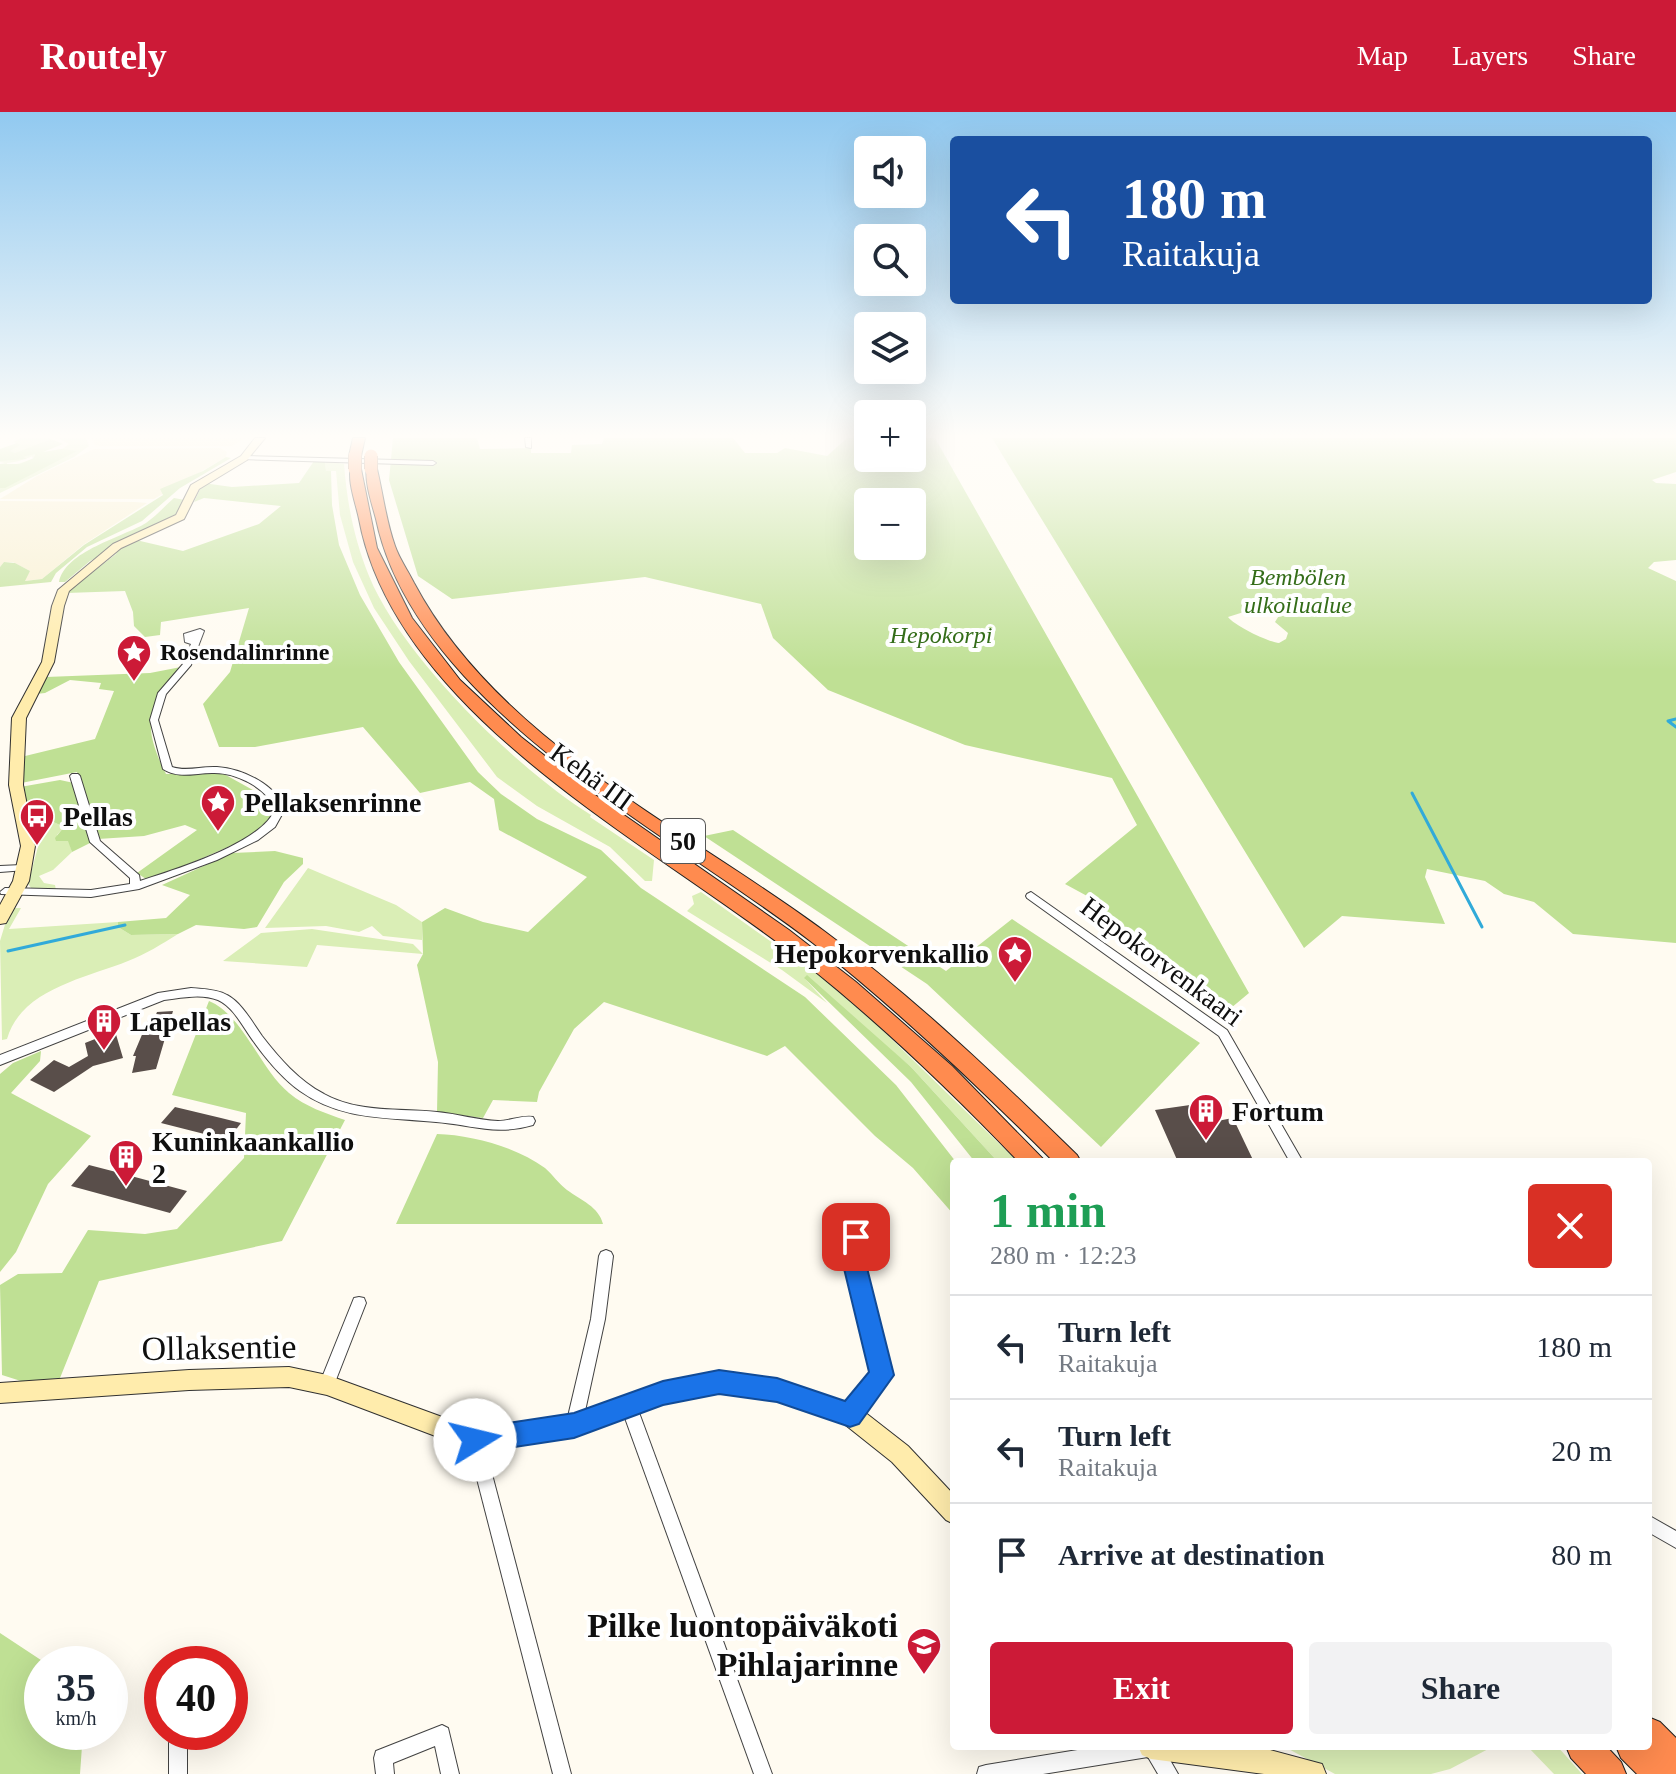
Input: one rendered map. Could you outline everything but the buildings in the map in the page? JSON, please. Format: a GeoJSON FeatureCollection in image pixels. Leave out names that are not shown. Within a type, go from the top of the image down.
{"type":"FeatureCollection","features":[{"type":"Feature","properties":{"kind":"highway","name":"Kehä III"},"geometry":{"type":"LineString","coordinates":[[361,516],[376,566],[415,632],[479,708],[524,749],[577,790],[770,927],[843,983],[931,1060],[1030,1158]]}},
{"type":"Feature","properties":{"kind":"highway","name":"Kehä III"},"geometry":{"type":"LineString","coordinates":[[377,516],[395,566],[438,634],[487,689],[568,761],[818,936],[968,1064],[1065,1158]]}},
{"type":"Feature","properties":{"kind":"highway"},"geometry":{"type":"LineString","coordinates":[[1652,1738],[1676,1761]]}},
{"type":"Feature","properties":{"kind":"highway"},"geometry":{"type":"LineString","coordinates":[[1587,1750],[1609,1774]]}},
{"type":"Feature","properties":{"kind":"highway"},"geometry":{"type":"LineString","coordinates":[[1637,1750],[1661,1774]]}},
{"type":"Feature","properties":{"kind":"main road"},"geometry":{"type":"LineString","coordinates":[[0,919],[7,895],[21,881],[28,846],[16,785],[18,727],[22,710],[48,662],[64,590],[117,546],[181,516]]}},
{"type":"Feature","properties":{"kind":"main road","name":"Ollaksentie"},"geometry":{"type":"LineString","coordinates":[[0,1393],[261,1376],[327,1385],[475,1440],[574,1425],[663,1393],[719,1382],[777,1390],[850,1415],[900,1454],[950,1508]]}},
{"type":"Feature","properties":{"kind":"main road"},"geometry":{"type":"LineString","coordinates":[[1176,1750],[1267,1761],[1312,1774]]}},
{"type":"Feature","properties":{"kind":"street"},"geometry":{"type":"LineString","coordinates":[[7,895],[98,894],[135,887],[258,835],[277,819],[280,809],[273,794],[226,772],[182,773],[168,769],[154,720],[162,693],[187,664],[194,642]]}},
{"type":"Feature","properties":{"kind":"street"},"geometry":{"type":"LineString","coordinates":[[75,776],[95,842],[135,877],[135,887]]}},
{"type":"Feature","properties":{"kind":"street"},"geometry":{"type":"LineString","coordinates":[[0,869],[22,868]]}},
{"type":"Feature","properties":{"kind":"street","name":"Hepokorvenkaari"},"geometry":{"type":"LineString","coordinates":[[1031,896],[1223,1033],[1295,1158]]}},
{"type":"Feature","properties":{"kind":"street"},"geometry":{"type":"LineString","coordinates":[[0,1060],[162,996],[204,993],[222,997],[233,1005],[299,1086],[335,1105],[358,1111],[443,1117],[492,1128],[509,1128],[529,1121]]}},
{"type":"Feature","properties":{"kind":"street"},"geometry":{"type":"LineString","coordinates":[[850,1415],[882,1375],[852,1252],[856,1237]]}},
{"type":"Feature","properties":{"kind":"street"},"geometry":{"type":"LineString","coordinates":[[574,1425],[598,1319],[606,1256]]}},
{"type":"Feature","properties":{"kind":"street"},"geometry":{"type":"LineString","coordinates":[[327,1385],[359,1303]]}},
{"type":"Feature","properties":{"kind":"street"},"geometry":{"type":"LineString","coordinates":[[629,1407],[763,1774]]}},
{"type":"Feature","properties":{"kind":"street"},"geometry":{"type":"LineString","coordinates":[[475,1440],[562,1774]]}},
{"type":"Feature","properties":{"kind":"street"},"geometry":{"type":"LineString","coordinates":[[1652,1525],[1676,1540]]}},
{"type":"Feature","properties":{"kind":"street"},"geometry":{"type":"LineString","coordinates":[[385,1774],[383,1758],[442,1734],[450,1774]]}},
{"type":"Feature","properties":{"kind":"street"},"geometry":{"type":"LineString","coordinates":[[178,1750],[178,1774]]}},
{"type":"Feature","properties":{"kind":"street"},"geometry":{"type":"LineString","coordinates":[[986,1774],[1133,1750]]}},
{"type":"Feature","properties":{"kind":"street"},"geometry":{"type":"LineString","coordinates":[[1153,1750],[1169,1774]]}},
{"type":"Feature","properties":{"kind":"shaded area"},"geometry":{"type":"Polygon","coordinates":[[[0,516],[128,516],[83,545],[42,579],[24,581],[30,571],[13,562],[4,562],[0,567],[0,516]]]}},
{"type":"Feature","properties":{"kind":"green space"},"geometry":{"type":"Polygon","coordinates":[[[131,516],[148,516],[87,547],[56,573],[51,582],[0,587],[0,567],[4,562],[15,563],[30,571],[25,581],[42,579],[84,545],[131,516]]]}},
{"type":"Feature","properties":{"kind":"green space"},"geometry":{"type":"Polygon","coordinates":[[[155,516],[176,516],[90,561],[65,582],[59,582],[64,571],[83,553],[146,523],[155,516]]]}},
{"type":"Feature","properties":{"kind":"green space"},"geometry":{"type":"Polygon","coordinates":[[[269,516],[334,516],[339,545],[360,595],[399,662],[478,772],[501,794],[537,819],[601,850],[641,888],[805,997],[896,1085],[953,1158],[950,1158],[950,1210],[913,1168],[875,1136],[785,1046],[767,1056],[604,1002],[574,1029],[539,1092],[537,1102],[493,1100],[483,1118],[437,1112],[438,1062],[417,965],[423,954],[422,922],[445,908],[483,922],[528,932],[587,877],[499,830],[494,799],[470,782],[420,793],[363,727],[255,747],[219,747],[203,704],[230,672],[249,608],[161,622],[160,635],[145,637],[134,626],[133,612],[125,591],[66,593],[116,554],[118,549],[136,540],[183,551],[259,524],[269,516]]]}},
{"type":"Feature","properties":{"kind":"green space"},"geometry":{"type":"Polygon","coordinates":[[[340,516],[351,516],[369,576],[385,608],[434,675],[497,741],[530,770],[590,817],[654,860],[652,881],[645,881],[610,847],[537,806],[497,777],[409,661],[374,608],[353,562],[340,516]]]}},
{"type":"Feature","properties":{"kind":"green space","name":"Hepokorpi"},"geometry":{"type":"Polygon","coordinates":[[[400,516],[854,516],[854,560],[926,560],[926,516],[979,516],[1249,993],[1231,1008],[1105,916],[1100,903],[1065,884],[1137,825],[1112,778],[965,745],[828,690],[773,638],[761,604],[645,577],[452,599],[418,576],[400,516]]]}},
{"type":"Feature","properties":{"kind":"green space","name":"Bembölen ulkoilualue"},"geometry":{"type":"Polygon","coordinates":[[[1039,516],[1676,516],[1676,560],[1654,562],[1648,568],[1676,581],[1676,943],[1573,934],[1534,902],[1504,894],[1485,881],[1427,869],[1425,877],[1445,924],[1342,916],[1304,948],[1039,516]],[[1246,605],[1247,611],[1228,617],[1252,633],[1279,643],[1286,639],[1288,633],[1275,622],[1280,614],[1264,606],[1246,605]]]}},
{"type":"Feature","properties":{"kind":"green space"},"geometry":{"type":"Polygon","coordinates":[[[181,667],[161,694],[151,718],[153,743],[166,774],[224,774],[273,801],[274,817],[253,836],[157,878],[146,879],[137,873],[197,830],[185,825],[144,836],[98,839],[77,772],[21,783],[21,757],[95,739],[114,691],[99,689],[101,683],[70,680],[45,693],[36,694],[46,677],[150,673],[181,667]]]}},
{"type":"Feature","properties":{"kind":"green space"},"geometry":{"type":"Polygon","coordinates":[[[60,780],[74,783],[92,842],[72,852],[68,841],[56,841],[55,838],[64,827],[45,818],[26,815],[20,787],[60,780]]]}},
{"type":"Feature","properties":{"kind":"green space"},"geometry":{"type":"Polygon","coordinates":[[[26,815],[45,818],[64,827],[57,835],[57,841],[69,841],[72,852],[53,870],[39,876],[44,883],[55,885],[56,890],[32,889],[28,884],[39,843],[26,815]]]}},
{"type":"Feature","properties":{"kind":"green space"},"geometry":{"type":"Polygon","coordinates":[[[733,830],[946,971],[1012,919],[1200,1043],[1101,1147],[927,984],[704,836],[733,830]]]}},
{"type":"Feature","properties":{"kind":"green space"},"geometry":{"type":"Polygon","coordinates":[[[275,851],[303,858],[303,864],[284,882],[257,927],[244,929],[196,925],[178,934],[131,935],[118,927],[118,922],[166,918],[190,895],[162,885],[232,853],[275,851]]]}},
{"type":"Feature","properties":{"kind":"green space"},"geometry":{"type":"Polygon","coordinates":[[[308,868],[396,905],[422,922],[422,940],[383,936],[372,926],[359,932],[326,926],[265,928],[308,868]]]}},
{"type":"Feature","properties":{"kind":"green space"},"geometry":{"type":"Polygon","coordinates":[[[701,892],[822,978],[876,1024],[1014,1158],[994,1158],[911,1067],[804,978],[827,1003],[782,970],[687,911],[694,904],[692,896],[701,892]]]}},
{"type":"Feature","properties":{"kind":"green space"},"geometry":{"type":"Polygon","coordinates":[[[10,908],[21,908],[9,929],[118,922],[118,927],[131,935],[178,934],[135,958],[75,980],[40,997],[26,1008],[14,1022],[7,1039],[2,1040],[0,941],[10,908]]]}},
{"type":"Feature","properties":{"kind":"green space"},"geometry":{"type":"Polygon","coordinates":[[[312,929],[413,944],[423,954],[317,945],[307,967],[223,961],[261,933],[312,929]]]}},
{"type":"Feature","properties":{"kind":"green space"},"geometry":{"type":"Polygon","coordinates":[[[807,975],[911,1067],[994,1158],[972,1158],[911,1082],[804,978],[807,975]]]}},
{"type":"Feature","properties":{"kind":"green space"},"geometry":{"type":"Polygon","coordinates":[[[209,1001],[232,1018],[289,1093],[309,1106],[345,1120],[282,1241],[99,1281],[60,1378],[24,1382],[2,1375],[0,1285],[18,1274],[62,1273],[88,1230],[145,1234],[177,1229],[244,1158],[246,1113],[172,1095],[209,1001]]]}},
{"type":"Feature","properties":{"kind":"green space"},"geometry":{"type":"Polygon","coordinates":[[[41,1051],[40,1061],[11,1093],[91,1136],[48,1184],[16,1252],[0,1272],[0,1074],[13,1063],[41,1051]]]}},
{"type":"Feature","properties":{"kind":"green space"},"geometry":{"type":"Polygon","coordinates":[[[437,1134],[465,1137],[521,1154],[545,1168],[567,1190],[594,1208],[603,1224],[396,1224],[437,1134]]]}},
{"type":"Feature","properties":{"kind":"green space"},"geometry":{"type":"Polygon","coordinates":[[[0,1633],[24,1649],[24,1750],[82,1750],[80,1774],[0,1774],[0,1633]]]}},
{"type":"Feature","properties":{"kind":"green space"},"geometry":{"type":"Polygon","coordinates":[[[1290,1750],[1486,1750],[1450,1769],[1431,1774],[1335,1774],[1290,1750]]]}},
{"type":"Feature","properties":{"kind":"green space"},"geometry":{"type":"Polygon","coordinates":[[[1531,1750],[1561,1750],[1582,1774],[1554,1774],[1531,1750]]]}},
{"type":"Feature","properties":{"kind":"waterway"},"geometry":{"type":"LineString","coordinates":[[1676,719],[1668,721],[1676,727]]}},
{"type":"Feature","properties":{"kind":"waterway"},"geometry":{"type":"LineString","coordinates":[[1412,793],[1482,927]]}},
{"type":"Feature","properties":{"kind":"waterway"},"geometry":{"type":"LineString","coordinates":[[8,951],[125,925]]}},
{"type":"Feature","properties":{"kind":"place","name":"Rosendalinrinne"},"geometry":{"type":"Point","coordinates":[134,683]}},
{"type":"Feature","properties":{"kind":"place","name":"Pellaksenrinne"},"geometry":{"type":"Point","coordinates":[218,833]}},
{"type":"Feature","properties":{"kind":"place","name":"Pellas"},"geometry":{"type":"Point","coordinates":[37,847]}},
{"type":"Feature","properties":{"kind":"place","name":"Hepokorvenkallio"},"geometry":{"type":"Point","coordinates":[1015,984]}},
{"type":"Feature","properties":{"kind":"place","name":"Lapellas"},"geometry":{"type":"Point","coordinates":[104,1052]}},
{"type":"Feature","properties":{"kind":"place","name":"Fortum"},"geometry":{"type":"Point","coordinates":[1206,1142]}},
{"type":"Feature","properties":{"kind":"place","name":"Kuninkaankallio 2"},"geometry":{"type":"Point","coordinates":[126,1188]}},
{"type":"Feature","properties":{"kind":"place","name":"Pilke luontopäiväkoti Pihlajarinne"},"geometry":{"type":"Point","coordinates":[924,1676]}},
{"type":"Feature","properties":{"kind":"route"},"geometry":{"type":"LineString","coordinates":[[475,1440],[574,1425],[663,1393],[719,1382],[777,1390],[850,1415],[882,1375],[852,1252],[856,1237]]}}]}
